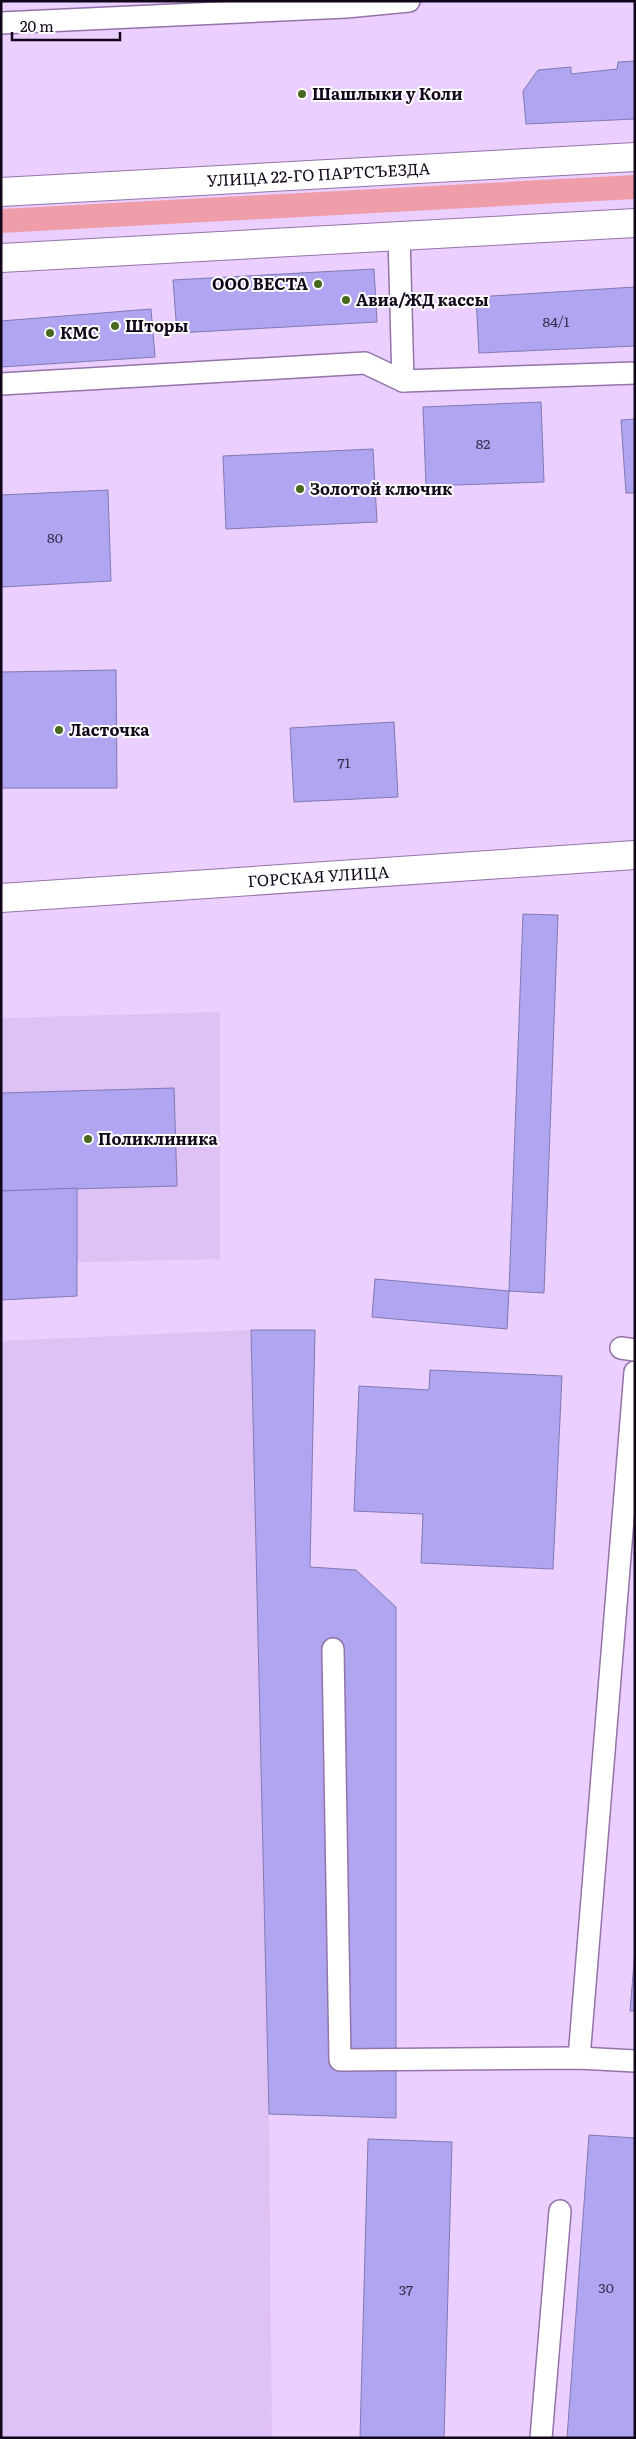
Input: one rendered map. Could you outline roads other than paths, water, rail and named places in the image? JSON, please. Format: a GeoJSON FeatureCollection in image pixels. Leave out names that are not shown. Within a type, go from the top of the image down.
{"type":"FeatureCollection","features":[{"type":"Feature","properties":{"kind":"main road","name":"УЛИЦА 22-ГО ПАРТСЪЕЗДА"},"geometry":{"type":"LineString","coordinates":[[1,192],[635,157]]}},
{"type":"Feature","properties":{"kind":"main road"},"geometry":{"type":"LineString","coordinates":[[1,258],[635,223]]}},
{"type":"Feature","properties":{"kind":"main road","name":"ГОРСКАЯ УЛИЦА"},"geometry":{"type":"LineString","coordinates":[[1,898],[635,855]]}},
{"type":"Feature","properties":{"kind":"lane"},"geometry":{"type":"LineString","coordinates":[[1,23],[346,7],[409,1]]}},
{"type":"Feature","properties":{"kind":"lane"},"geometry":{"type":"LineString","coordinates":[[399,236],[403,381]]}},
{"type":"Feature","properties":{"kind":"lane"},"geometry":{"type":"LineString","coordinates":[[1,384],[365,363],[403,381],[635,374]]}},
{"type":"Feature","properties":{"kind":"lane"},"geometry":{"type":"LineString","coordinates":[[579,2058],[635,1372]]}},
{"type":"Feature","properties":{"kind":"lane"},"geometry":{"type":"LineString","coordinates":[[333,1649],[340,2060],[579,2058],[635,2061]]}},
{"type":"Feature","properties":{"kind":"lane"},"geometry":{"type":"LineString","coordinates":[[541,2438],[560,2211]]}},
{"type":"Feature","properties":{"kind":"place","name":"Шашлыки у Коли"},"geometry":{"type":"Point","coordinates":[302,94]}},
{"type":"Feature","properties":{"kind":"place","name":"ООО ВЕСТА"},"geometry":{"type":"Point","coordinates":[318,284]}},
{"type":"Feature","properties":{"kind":"place","name":"Авиа/ЖД кассы"},"geometry":{"type":"Point","coordinates":[346,300]}},
{"type":"Feature","properties":{"kind":"place","name":"Шторы"},"geometry":{"type":"Point","coordinates":[115,326]}},
{"type":"Feature","properties":{"kind":"place","name":"КМС"},"geometry":{"type":"Point","coordinates":[50,333]}},
{"type":"Feature","properties":{"kind":"place","name":"Золотой ключик"},"geometry":{"type":"Point","coordinates":[300,489]}},
{"type":"Feature","properties":{"kind":"place","name":"Ласточка"},"geometry":{"type":"Point","coordinates":[59,730]}},
{"type":"Feature","properties":{"kind":"place","name":"Поликлиника"},"geometry":{"type":"Point","coordinates":[88,1139]}}]}
